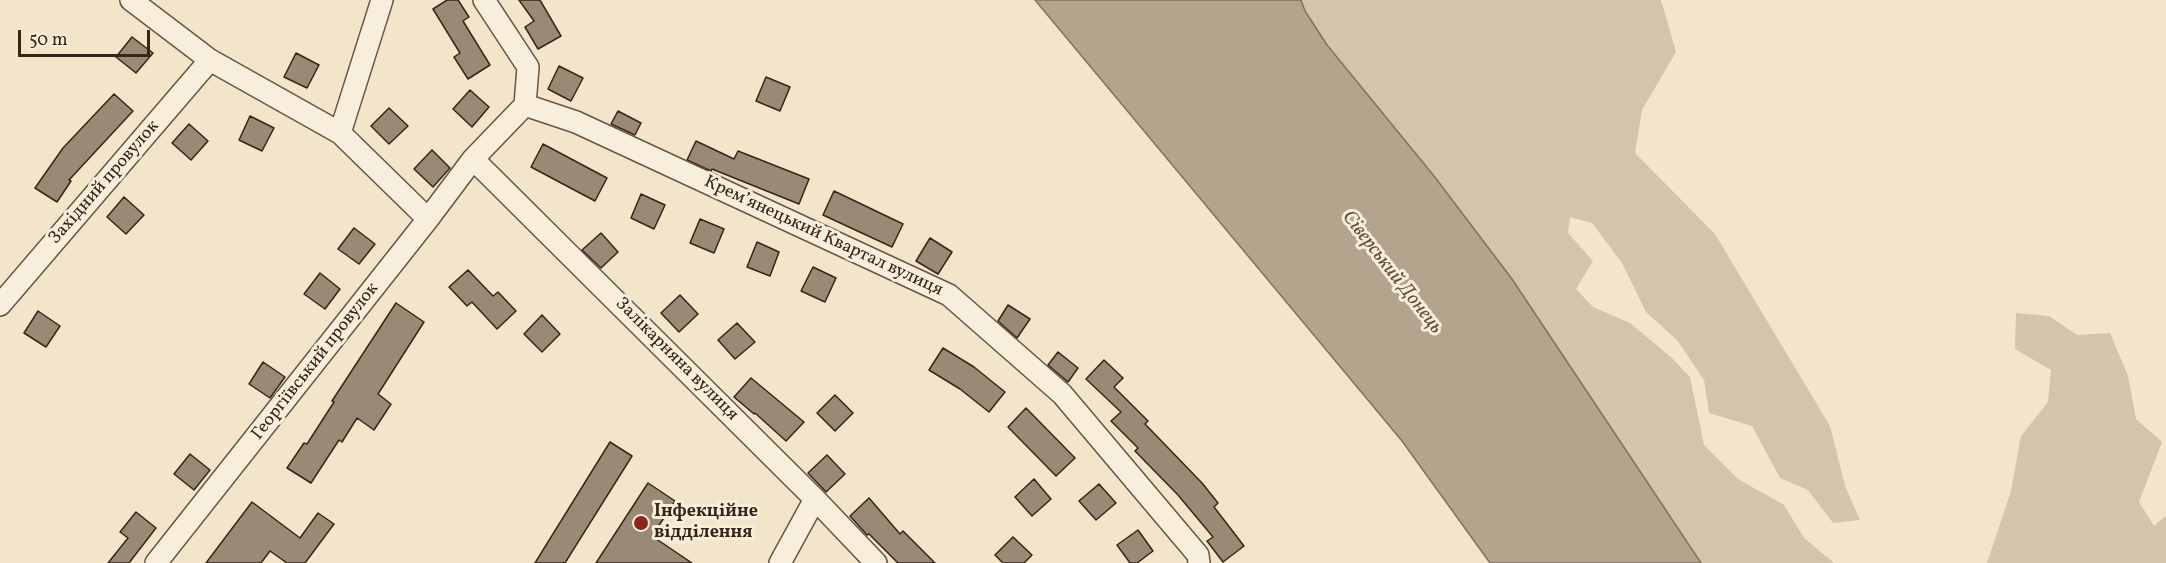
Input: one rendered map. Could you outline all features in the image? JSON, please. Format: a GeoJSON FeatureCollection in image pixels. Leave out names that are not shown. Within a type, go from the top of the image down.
{"type":"FeatureCollection","features":[{"type":"Feature","properties":{"kind":"street"},"geometry":{"type":"LineString","coordinates":[[131,0],[210,60],[340,133],[428,219]]}},
{"type":"Feature","properties":{"kind":"street"},"geometry":{"type":"LineString","coordinates":[[340,133],[382,0]]}},
{"type":"Feature","properties":{"kind":"street"},"geometry":{"type":"LineString","coordinates":[[473,159],[525,105],[528,67],[484,0]]}},
{"type":"Feature","properties":{"kind":"street","name":"Західний провулок"},"geometry":{"type":"LineString","coordinates":[[0,305],[210,60]]}},
{"type":"Feature","properties":{"kind":"street","name":"Крем’янецький Квартал вулиця"},"geometry":{"type":"LineString","coordinates":[[525,105],[576,122],[949,296],[1062,394],[1202,560]]}},
{"type":"Feature","properties":{"kind":"street","name":"Георгіївський провулок"},"geometry":{"type":"LineString","coordinates":[[156,563],[473,159]]}},
{"type":"Feature","properties":{"kind":"street","name":"Залікарняна вулиця"},"geometry":{"type":"LineString","coordinates":[[473,159],[816,499],[876,563]]}},
{"type":"Feature","properties":{"kind":"street"},"geometry":{"type":"LineString","coordinates":[[780,563],[816,499]]}},
{"type":"Feature","properties":{"kind":"shaded area"},"geometry":{"type":"Polygon","coordinates":[[[1301,0],[1661,0],[1676,52],[1642,110],[1635,153],[1715,234],[1830,426],[1845,486],[1860,520],[1833,523],[1808,490],[1780,478],[1752,426],[1709,413],[1704,380],[1677,340],[1646,312],[1622,263],[1592,223],[1570,217],[1568,233],[1593,261],[1576,289],[1593,307],[1630,323],[1672,358],[1690,377],[1704,445],[1738,479],[1784,505],[1804,538],[1834,563],[1701,563],[1512,279],[1434,176],[1327,45],[1305,11],[1301,0]]]}},
{"type":"Feature","properties":{"kind":"shaded area"},"geometry":{"type":"Polygon","coordinates":[[[2016,313],[2049,316],[2077,335],[2110,333],[2128,376],[2136,419],[2162,442],[2139,502],[2154,526],[2166,516],[2166,563],[1987,563],[2011,491],[2021,436],[2048,402],[2051,370],[2015,349],[2016,313]]]}},
{"type":"Feature","properties":{"kind":"water","name":"Сіверський Донець"},"geometry":{"type":"Polygon","coordinates":[[[1035,0],[1301,0],[1305,11],[1327,45],[1434,176],[1512,279],[1701,563],[1490,563],[1402,441],[1035,0]]]}},
{"type":"Feature","properties":{"kind":"building"},"geometry":{"type":"Polygon","coordinates":[[[447,0],[458,0],[469,17],[463,21],[490,65],[468,79],[454,57],[460,53],[433,9],[447,0]]]}},
{"type":"Feature","properties":{"kind":"building"},"geometry":{"type":"Polygon","coordinates":[[[519,0],[540,0],[561,36],[538,49],[525,27],[534,21],[519,0]]]}},
{"type":"Feature","properties":{"kind":"building"},"geometry":{"type":"Polygon","coordinates":[[[132,37],[153,53],[136,73],[116,57],[132,37]]]}},
{"type":"Feature","properties":{"kind":"building"},"geometry":{"type":"Polygon","coordinates":[[[296,53],[319,65],[307,88],[284,77],[296,53]]]}},
{"type":"Feature","properties":{"kind":"building"},"geometry":{"type":"Polygon","coordinates":[[[559,66],[583,78],[571,101],[548,89],[559,66]]]}},
{"type":"Feature","properties":{"kind":"building"},"geometry":{"type":"Polygon","coordinates":[[[766,77],[790,87],[780,111],[756,101],[766,77]]]}},
{"type":"Feature","properties":{"kind":"building"},"geometry":{"type":"Polygon","coordinates":[[[470,90],[489,107],[472,127],[453,109],[470,90]]]}},
{"type":"Feature","properties":{"kind":"building"},"geometry":{"type":"Polygon","coordinates":[[[114,94],[133,111],[69,180],[71,181],[57,202],[35,188],[63,148],[114,94]]]}},
{"type":"Feature","properties":{"kind":"building"},"geometry":{"type":"Polygon","coordinates":[[[389,108],[408,126],[389,144],[371,126],[389,108]]]}},
{"type":"Feature","properties":{"kind":"building"},"geometry":{"type":"Polygon","coordinates":[[[618,111],[641,123],[635,135],[611,124],[618,111]]]}},
{"type":"Feature","properties":{"kind":"building"},"geometry":{"type":"Polygon","coordinates":[[[250,116],[274,128],[262,151],[239,140],[250,116]]]}},
{"type":"Feature","properties":{"kind":"building"},"geometry":{"type":"Polygon","coordinates":[[[189,124],[208,141],[191,160],[172,143],[189,124]]]}},
{"type":"Feature","properties":{"kind":"building"},"geometry":{"type":"Polygon","coordinates":[[[696,141],[734,159],[738,151],[809,179],[799,204],[687,160],[696,141]]]}},
{"type":"Feature","properties":{"kind":"building"},"geometry":{"type":"Polygon","coordinates":[[[543,144],[607,178],[595,201],[531,167],[543,144]]]}},
{"type":"Feature","properties":{"kind":"building"},"geometry":{"type":"Polygon","coordinates":[[[432,150],[450,168],[433,187],[414,169],[432,150]]]}},
{"type":"Feature","properties":{"kind":"building"},"geometry":{"type":"Polygon","coordinates":[[[834,191],[903,224],[892,247],[823,215],[834,191]]]}},
{"type":"Feature","properties":{"kind":"building"},"geometry":{"type":"Polygon","coordinates":[[[641,194],[665,205],[654,229],[631,218],[641,194]]]}},
{"type":"Feature","properties":{"kind":"building"},"geometry":{"type":"Polygon","coordinates":[[[124,197],[144,215],[126,234],[107,217],[124,197]]]}},
{"type":"Feature","properties":{"kind":"building"},"geometry":{"type":"Polygon","coordinates":[[[700,219],[724,229],[714,253],[690,243],[700,219]]]}},
{"type":"Feature","properties":{"kind":"building"},"geometry":{"type":"Polygon","coordinates":[[[354,228],[375,244],[359,264],[338,249],[354,228]]]}},
{"type":"Feature","properties":{"kind":"building"},"geometry":{"type":"Polygon","coordinates":[[[601,233],[618,252],[601,268],[582,250],[601,233]]]}},
{"type":"Feature","properties":{"kind":"building"},"geometry":{"type":"Polygon","coordinates":[[[930,238],[952,252],[938,274],[916,261],[930,238]]]}},
{"type":"Feature","properties":{"kind":"building"},"geometry":{"type":"Polygon","coordinates":[[[757,242],[779,252],[770,276],[747,267],[757,242]]]}},
{"type":"Feature","properties":{"kind":"building"},"geometry":{"type":"Polygon","coordinates":[[[813,267],[836,278],[825,302],[801,291],[813,267]]]}},
{"type":"Feature","properties":{"kind":"building"},"geometry":{"type":"Polygon","coordinates":[[[468,270],[493,296],[498,292],[516,311],[497,329],[472,302],[467,306],[449,287],[468,270]]]}},
{"type":"Feature","properties":{"kind":"building"},"geometry":{"type":"Polygon","coordinates":[[[320,273],[340,289],[325,309],[304,294],[320,273]]]}},
{"type":"Feature","properties":{"kind":"building"},"geometry":{"type":"Polygon","coordinates":[[[680,295],[698,314],[679,332],[661,313],[680,295]]]}},
{"type":"Feature","properties":{"kind":"building"},"geometry":{"type":"Polygon","coordinates":[[[396,303],[424,322],[378,394],[391,404],[374,430],[357,418],[342,442],[339,440],[311,483],[287,468],[304,443],[307,444],[334,402],[332,401],[396,303]]]}},
{"type":"Feature","properties":{"kind":"building"},"geometry":{"type":"Polygon","coordinates":[[[1008,305],[1030,319],[1017,338],[998,321],[1008,305]]]}},
{"type":"Feature","properties":{"kind":"building"},"geometry":{"type":"Polygon","coordinates":[[[38,311],[60,326],[46,347],[24,333],[38,311]]]}},
{"type":"Feature","properties":{"kind":"building"},"geometry":{"type":"Polygon","coordinates":[[[542,315],[560,334],[542,352],[524,334],[542,315]]]}},
{"type":"Feature","properties":{"kind":"building"},"geometry":{"type":"Polygon","coordinates":[[[737,323],[755,342],[735,359],[718,340],[737,323]]]}},
{"type":"Feature","properties":{"kind":"building"},"geometry":{"type":"Polygon","coordinates":[[[943,348],[974,367],[1005,392],[989,412],[960,389],[929,370],[943,348]]]}},
{"type":"Feature","properties":{"kind":"building"},"geometry":{"type":"Polygon","coordinates":[[[1058,352],[1078,368],[1068,382],[1048,365],[1058,352]]]}},
{"type":"Feature","properties":{"kind":"building"},"geometry":{"type":"Polygon","coordinates":[[[1104,360],[1123,378],[1114,387],[1148,421],[1145,424],[1202,483],[1218,503],[1214,507],[1244,546],[1223,562],[1207,541],[1213,537],[1178,495],[1135,451],[1138,448],[1111,421],[1121,412],[1086,379],[1104,360]]]}},
{"type":"Feature","properties":{"kind":"building"},"geometry":{"type":"Polygon","coordinates":[[[263,362],[285,377],[270,398],[249,384],[263,362]]]}},
{"type":"Feature","properties":{"kind":"building"},"geometry":{"type":"Polygon","coordinates":[[[751,378],[804,422],[786,441],[734,397],[751,378]]]}},
{"type":"Feature","properties":{"kind":"building"},"geometry":{"type":"Polygon","coordinates":[[[835,395],[853,413],[835,431],[817,413],[835,395]]]}},
{"type":"Feature","properties":{"kind":"building"},"geometry":{"type":"Polygon","coordinates":[[[1026,408],[1075,458],[1056,476],[1008,427],[1026,408]]]}},
{"type":"Feature","properties":{"kind":"building"},"geometry":{"type":"Polygon","coordinates":[[[610,442],[632,456],[565,563],[535,563],[610,442]]]}},
{"type":"Feature","properties":{"kind":"building"},"geometry":{"type":"Polygon","coordinates":[[[190,454],[210,470],[194,490],[174,474],[190,454]]]}},
{"type":"Feature","properties":{"kind":"building"},"geometry":{"type":"Polygon","coordinates":[[[827,455],[845,474],[826,492],[808,473],[827,455]]]}},
{"type":"Feature","properties":{"kind":"building"},"geometry":{"type":"Polygon","coordinates":[[[1034,479],[1051,499],[1032,516],[1015,497],[1034,479]]]}},
{"type":"Feature","properties":{"kind":"building","name":"Інфекційне відділення"},"geometry":{"type":"Polygon","coordinates":[[[648,483],[675,501],[652,536],[692,563],[596,563],[648,483]]]}},
{"type":"Feature","properties":{"kind":"building"},"geometry":{"type":"Polygon","coordinates":[[[1099,484],[1116,503],[1096,520],[1079,501],[1099,484]]]}},
{"type":"Feature","properties":{"kind":"building"},"geometry":{"type":"Polygon","coordinates":[[[869,498],[900,534],[903,531],[935,563],[898,563],[869,534],[867,535],[850,516],[869,498]]]}},
{"type":"Feature","properties":{"kind":"building"},"geometry":{"type":"Polygon","coordinates":[[[252,502],[300,538],[318,513],[334,524],[305,563],[287,563],[270,551],[261,563],[206,563],[252,502]]]}},
{"type":"Feature","properties":{"kind":"building"},"geometry":{"type":"Polygon","coordinates":[[[136,512],[156,528],[129,563],[108,563],[128,538],[120,532],[136,512]]]}},
{"type":"Feature","properties":{"kind":"building"},"geometry":{"type":"Polygon","coordinates":[[[1138,530],[1153,551],[1137,563],[1130,563],[1117,545],[1138,530]]]}},
{"type":"Feature","properties":{"kind":"building"},"geometry":{"type":"Polygon","coordinates":[[[1013,537],[1032,555],[1024,563],[1003,563],[995,555],[1013,537]]]}},
{"type":"Feature","properties":{"kind":"place","name":"Інфекційне відділення"},"geometry":{"type":"Point","coordinates":[641,523]}}]}
